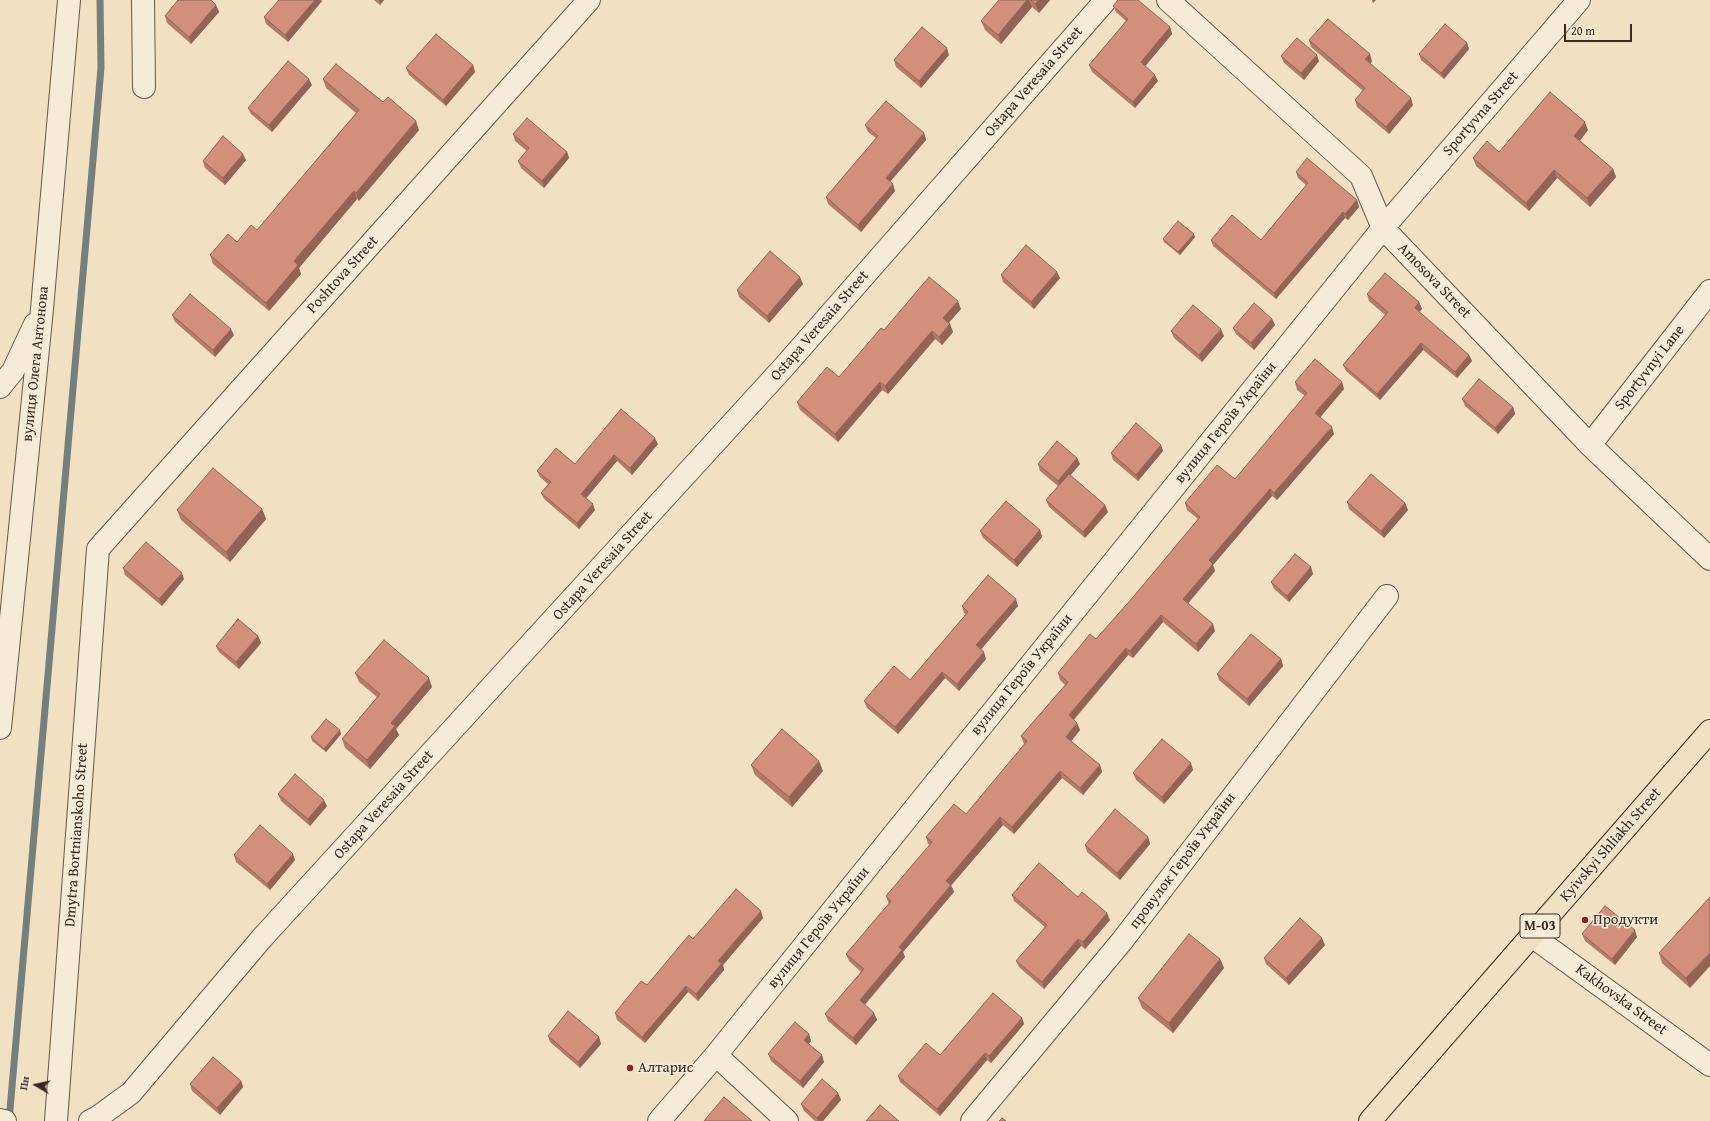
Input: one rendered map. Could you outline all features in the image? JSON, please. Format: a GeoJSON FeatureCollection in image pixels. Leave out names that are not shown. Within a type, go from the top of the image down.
{"type":"FeatureCollection","features":[{"type":"Feature","properties":{"kind":"highway","name":"Kyivskyi Shliakh Street"},"geometry":{"type":"LineString","coordinates":[[1370,1121],[1710,731]]}},
{"type":"Feature","properties":{"kind":"street","name":"вулиця Олега Антонова"},"geometry":{"type":"LineString","coordinates":[[0,728],[42,309],[69,0]]}},
{"type":"Feature","properties":{"kind":"street"},"geometry":{"type":"LineString","coordinates":[[143,0],[144,87]]}},
{"type":"Feature","properties":{"kind":"street","name":"Poshtova Street"},"geometry":{"type":"LineString","coordinates":[[98,549],[588,0]]}},
{"type":"Feature","properties":{"kind":"street","name":"Ostapa Veresaia Street"},"geometry":{"type":"LineString","coordinates":[[90,1121],[98,1118],[131,1093],[262,938],[778,374],[1106,0]]}},
{"type":"Feature","properties":{"kind":"street","name":"Amosova Street"},"geometry":{"type":"LineString","coordinates":[[1168,0],[1361,176],[1383,228],[1590,445],[1710,559]]}},
{"type":"Feature","properties":{"kind":"street","name":"Sportyvna Street"},"geometry":{"type":"LineString","coordinates":[[1383,228],[1579,0]]}},
{"type":"Feature","properties":{"kind":"street","name":"вулиця Героїв України"},"geometry":{"type":"LineString","coordinates":[[659,1121],[716,1055],[1383,228]]}},
{"type":"Feature","properties":{"kind":"street","name":"Sportyvnyi Lane"},"geometry":{"type":"LineString","coordinates":[[1590,445],[1710,291]]}},
{"type":"Feature","properties":{"kind":"street"},"geometry":{"type":"LineString","coordinates":[[0,388],[13,371],[42,309]]}},
{"type":"Feature","properties":{"kind":"street","name":"Dmytra Bortnianskoho Street"},"geometry":{"type":"LineString","coordinates":[[56,1121],[98,549]]}},
{"type":"Feature","properties":{"kind":"street","name":"провулок Героїв України"},"geometry":{"type":"LineString","coordinates":[[972,1121],[1122,941],[1386,596]]}},
{"type":"Feature","properties":{"kind":"street","name":"Kakhovska Street"},"geometry":{"type":"LineString","coordinates":[[1532,936],[1710,1065]]}},
{"type":"Feature","properties":{"kind":"street"},"geometry":{"type":"LineString","coordinates":[[716,1055],[787,1121]]}},
{"type":"Feature","properties":{"kind":"street"},"geometry":{"type":"LineString","coordinates":[[0,1120],[6,1121]]}},
{"type":"Feature","properties":{"kind":"building"},"geometry":{"type":"Polygon","coordinates":[[[178,0],[211,0],[216,5],[189,37],[165,16],[178,0]]]}},
{"type":"Feature","properties":{"kind":"building"},"geometry":{"type":"Polygon","coordinates":[[[279,0],[315,0],[285,35],[264,17],[279,0]]]}},
{"type":"Feature","properties":{"kind":"building"},"geometry":{"type":"Polygon","coordinates":[[[999,0],[1027,0],[998,35],[981,21],[999,0]]]}},
{"type":"Feature","properties":{"kind":"building"},"geometry":{"type":"Polygon","coordinates":[[[1031,0],[1039,0],[1035,4],[1031,0]]]}},
{"type":"Feature","properties":{"kind":"building"},"geometry":{"type":"Polygon","coordinates":[[[1118,0],[1138,0],[1170,27],[1141,62],[1155,75],[1133,102],[1089,65],[1128,19],[1113,6],[1118,0]]]}},
{"type":"Feature","properties":{"kind":"building"},"geometry":{"type":"Polygon","coordinates":[[[1328,19],[1370,54],[1365,59],[1411,98],[1386,127],[1355,100],[1365,88],[1309,40],[1328,19]]]}},
{"type":"Feature","properties":{"kind":"building"},"geometry":{"type":"Polygon","coordinates":[[[1445,24],[1467,43],[1441,73],[1419,54],[1445,24]]]}},
{"type":"Feature","properties":{"kind":"building"},"geometry":{"type":"Polygon","coordinates":[[[922,27],[947,48],[919,81],[894,60],[922,27]]]}},
{"type":"Feature","properties":{"kind":"building"},"geometry":{"type":"Polygon","coordinates":[[[436,34],[473,65],[443,100],[406,68],[436,34]]]}},
{"type":"Feature","properties":{"kind":"building"},"geometry":{"type":"Polygon","coordinates":[[[1297,38],[1317,55],[1301,73],[1281,56],[1297,38]]]}},
{"type":"Feature","properties":{"kind":"building"},"geometry":{"type":"Polygon","coordinates":[[[288,61],[309,79],[269,125],[248,108],[288,61]]]}},
{"type":"Feature","properties":{"kind":"building"},"geometry":{"type":"Polygon","coordinates":[[[336,64],[383,102],[388,97],[416,121],[356,193],[354,191],[294,261],[298,265],[266,303],[210,255],[228,234],[237,242],[251,225],[257,230],[359,110],[323,79],[336,64]]]}},
{"type":"Feature","properties":{"kind":"building"},"geometry":{"type":"Polygon","coordinates":[[[1550,92],[1585,122],[1574,136],[1613,169],[1587,198],[1554,170],[1526,203],[1473,158],[1487,141],[1499,152],[1550,92]]]}},
{"type":"Feature","properties":{"kind":"building"},"geometry":{"type":"Polygon","coordinates":[[[886,101],[924,133],[886,178],[893,184],[858,225],[826,197],[878,136],[865,125],[886,101]]]}},
{"type":"Feature","properties":{"kind":"building"},"geometry":{"type":"Polygon","coordinates":[[[527,118],[567,152],[542,181],[518,161],[529,148],[513,134],[527,118]]]}},
{"type":"Feature","properties":{"kind":"building"},"geometry":{"type":"Polygon","coordinates":[[[223,136],[243,154],[223,178],[203,161],[223,136]]]}},
{"type":"Feature","properties":{"kind":"building"},"geometry":{"type":"Polygon","coordinates":[[[1307,158],[1357,200],[1345,214],[1343,212],[1274,293],[1211,240],[1232,215],[1261,240],[1308,183],[1296,172],[1307,158]]]}},
{"type":"Feature","properties":{"kind":"building"},"geometry":{"type":"Polygon","coordinates":[[[1178,221],[1194,234],[1178,252],[1163,239],[1178,221]]]}},
{"type":"Feature","properties":{"kind":"building"},"geometry":{"type":"Polygon","coordinates":[[[1026,245],[1057,272],[1031,302],[1001,275],[1026,245]]]}},
{"type":"Feature","properties":{"kind":"building"},"geometry":{"type":"Polygon","coordinates":[[[770,251],[800,277],[767,316],[737,290],[770,251]]]}},
{"type":"Feature","properties":{"kind":"building"},"geometry":{"type":"Polygon","coordinates":[[[1385,273],[1419,302],[1415,308],[1469,355],[1455,372],[1421,343],[1377,394],[1343,365],[1388,312],[1367,294],[1385,273]]]}},
{"type":"Feature","properties":{"kind":"building"},"geometry":{"type":"Polygon","coordinates":[[[929,277],[958,301],[943,318],[950,324],[939,337],[932,331],[885,386],[880,382],[835,434],[797,402],[827,367],[839,377],[881,328],[884,330],[929,277]]]}},
{"type":"Feature","properties":{"kind":"building"},"geometry":{"type":"Polygon","coordinates":[[[190,294],[231,329],[213,350],[172,315],[190,294]]]}},
{"type":"Feature","properties":{"kind":"building"},"geometry":{"type":"Polygon","coordinates":[[[1254,303],[1272,319],[1251,343],[1233,328],[1254,303]]]}},
{"type":"Feature","properties":{"kind":"building"},"geometry":{"type":"Polygon","coordinates":[[[1193,305],[1221,329],[1199,355],[1171,331],[1193,305]]]}},
{"type":"Feature","properties":{"kind":"building"},"geometry":{"type":"Polygon","coordinates":[[[1315,359],[1342,382],[1315,413],[1332,427],[1274,493],[1270,489],[1209,560],[1213,564],[1183,599],[1213,624],[1196,644],[1161,615],[1130,651],[1126,648],[1069,715],[1077,723],[1066,737],[1100,765],[1080,788],[1060,771],[1012,827],[1000,817],[946,881],[951,885],[899,947],[902,950],[860,1000],[874,1013],[853,1038],[825,1014],[864,969],[846,954],[891,901],[886,896],[932,842],[926,837],[954,804],[966,814],[1027,741],[1021,736],[1068,682],[1058,673],[1090,634],[1096,639],[1200,517],[1185,503],[1217,465],[1235,479],[1307,393],[1295,382],[1315,359]]]}},
{"type":"Feature","properties":{"kind":"building"},"geometry":{"type":"Polygon","coordinates":[[[1479,379],[1513,407],[1495,428],[1462,399],[1479,379]]]}},
{"type":"Feature","properties":{"kind":"building"},"geometry":{"type":"Polygon","coordinates":[[[621,409],[655,438],[630,468],[614,455],[581,494],[593,504],[577,523],[541,493],[551,482],[537,471],[556,448],[575,464],[621,409]]]}},
{"type":"Feature","properties":{"kind":"building"},"geometry":{"type":"Polygon","coordinates":[[[1136,423],[1161,445],[1136,475],[1111,453],[1136,423]]]}},
{"type":"Feature","properties":{"kind":"building"},"geometry":{"type":"Polygon","coordinates":[[[1057,441],[1077,458],[1058,481],[1038,464],[1057,441]]]}},
{"type":"Feature","properties":{"kind":"building"},"geometry":{"type":"Polygon","coordinates":[[[213,468],[262,509],[226,552],[177,510],[213,468]]]}},
{"type":"Feature","properties":{"kind":"building"},"geometry":{"type":"Polygon","coordinates":[[[1069,474],[1105,505],[1083,532],[1046,500],[1069,474]]]}},
{"type":"Feature","properties":{"kind":"building"},"geometry":{"type":"Polygon","coordinates":[[[1371,474],[1405,503],[1381,531],[1347,502],[1371,474]]]}},
{"type":"Feature","properties":{"kind":"building"},"geometry":{"type":"Polygon","coordinates":[[[1006,501],[1040,530],[1014,560],[980,531],[1006,501]]]}},
{"type":"Feature","properties":{"kind":"building"},"geometry":{"type":"Polygon","coordinates":[[[146,542],[182,573],[159,599],[123,568],[146,542]]]}},
{"type":"Feature","properties":{"kind":"building"},"geometry":{"type":"Polygon","coordinates":[[[1295,554],[1311,567],[1287,596],[1271,582],[1295,554]]]}},
{"type":"Feature","properties":{"kind":"building"},"geometry":{"type":"Polygon","coordinates":[[[988,575],[1016,599],[976,645],[984,652],[957,684],[942,672],[895,727],[864,701],[894,666],[910,680],[968,612],[962,606],[988,575]]]}},
{"type":"Feature","properties":{"kind":"building"},"geometry":{"type":"Polygon","coordinates":[[[238,619],[258,636],[236,662],[216,646],[238,619]]]}},
{"type":"Feature","properties":{"kind":"building"},"geometry":{"type":"Polygon","coordinates":[[[1251,634],[1281,659],[1247,699],[1217,674],[1251,634]]]}},
{"type":"Feature","properties":{"kind":"building"},"geometry":{"type":"Polygon","coordinates":[[[384,640],[429,678],[391,723],[395,726],[367,760],[342,739],[380,694],[355,673],[384,640]]]}},
{"type":"Feature","properties":{"kind":"building"},"geometry":{"type":"Polygon","coordinates":[[[326,719],[340,730],[324,749],[311,737],[326,719]]]}},
{"type":"Feature","properties":{"kind":"building"},"geometry":{"type":"Polygon","coordinates":[[[782,729],[819,761],[789,797],[751,765],[782,729]]]}},
{"type":"Feature","properties":{"kind":"building"},"geometry":{"type":"Polygon","coordinates":[[[1162,739],[1191,763],[1162,797],[1133,773],[1162,739]]]}},
{"type":"Feature","properties":{"kind":"building"},"geometry":{"type":"Polygon","coordinates":[[[295,774],[324,800],[308,819],[278,794],[295,774]]]}},
{"type":"Feature","properties":{"kind":"building"},"geometry":{"type":"Polygon","coordinates":[[[1115,809],[1148,837],[1117,873],[1085,845],[1115,809]]]}},
{"type":"Feature","properties":{"kind":"building"},"geometry":{"type":"Polygon","coordinates":[[[260,825],[293,854],[267,884],[234,855],[260,825]]]}},
{"type":"Feature","properties":{"kind":"building"},"geometry":{"type":"Polygon","coordinates":[[[1039,863],[1078,897],[1082,892],[1107,913],[1083,942],[1078,939],[1042,982],[1016,961],[1047,925],[1012,895],[1039,863]]]}},
{"type":"Feature","properties":{"kind":"building"},"geometry":{"type":"Polygon","coordinates":[[[736,889],[761,911],[718,961],[722,963],[696,994],[686,986],[642,1037],[615,1013],[641,981],[647,985],[689,935],[693,939],[736,889]]]}},
{"type":"Feature","properties":{"kind":"building"},"geometry":{"type":"Polygon","coordinates":[[[1710,897],[1710,953],[1686,978],[1659,953],[1710,897]]]}},
{"type":"Feature","properties":{"kind":"building"},"geometry":{"type":"Polygon","coordinates":[[[1605,906],[1635,930],[1612,959],[1582,934],[1605,906]]]}},
{"type":"Feature","properties":{"kind":"building"},"geometry":{"type":"Polygon","coordinates":[[[1300,918],[1322,938],[1286,978],[1264,958],[1300,918]]]}},
{"type":"Feature","properties":{"kind":"building"},"geometry":{"type":"Polygon","coordinates":[[[1189,934],[1220,959],[1169,1023],[1138,998],[1189,934]]]}},
{"type":"Feature","properties":{"kind":"building"},"geometry":{"type":"Polygon","coordinates":[[[993,993],[1022,1018],[989,1056],[985,1053],[937,1109],[898,1076],[926,1043],[940,1055],[993,993]]]}},
{"type":"Feature","properties":{"kind":"building"},"geometry":{"type":"Polygon","coordinates":[[[568,1011],[599,1037],[578,1062],[548,1036],[568,1011]]]}},
{"type":"Feature","properties":{"kind":"building"},"geometry":{"type":"Polygon","coordinates":[[[795,1022],[809,1034],[804,1040],[822,1055],[800,1081],[768,1054],[795,1022]]]}},
{"type":"Feature","properties":{"kind":"building"},"geometry":{"type":"Polygon","coordinates":[[[213,1057],[241,1081],[217,1108],[190,1084],[213,1057]]]}},
{"type":"Feature","properties":{"kind":"building"},"geometry":{"type":"Polygon","coordinates":[[[822,1079],[838,1093],[817,1118],[801,1104],[822,1079]]]}},
{"type":"Feature","properties":{"kind":"building"},"geometry":{"type":"Polygon","coordinates":[[[724,1097],[752,1121],[704,1121],[724,1097]]]}},
{"type":"Feature","properties":{"kind":"building"},"geometry":{"type":"Polygon","coordinates":[[[880,1105],[899,1121],[866,1121],[880,1105]]]}},
{"type":"Feature","properties":{"kind":"building"},"geometry":{"type":"Polygon","coordinates":[[[1002,1118],[1006,1121],[999,1121],[1002,1118]]]}},
{"type":"Feature","properties":{"kind":"waterway"},"geometry":{"type":"LineString","coordinates":[[9,1121],[101,68],[100,0]]}},
{"type":"Feature","properties":{"kind":"place","name":"Продукти"},"geometry":{"type":"Point","coordinates":[1585,920]}},
{"type":"Feature","properties":{"kind":"place","name":"Алтарис"},"geometry":{"type":"Point","coordinates":[630,1068]}}]}
